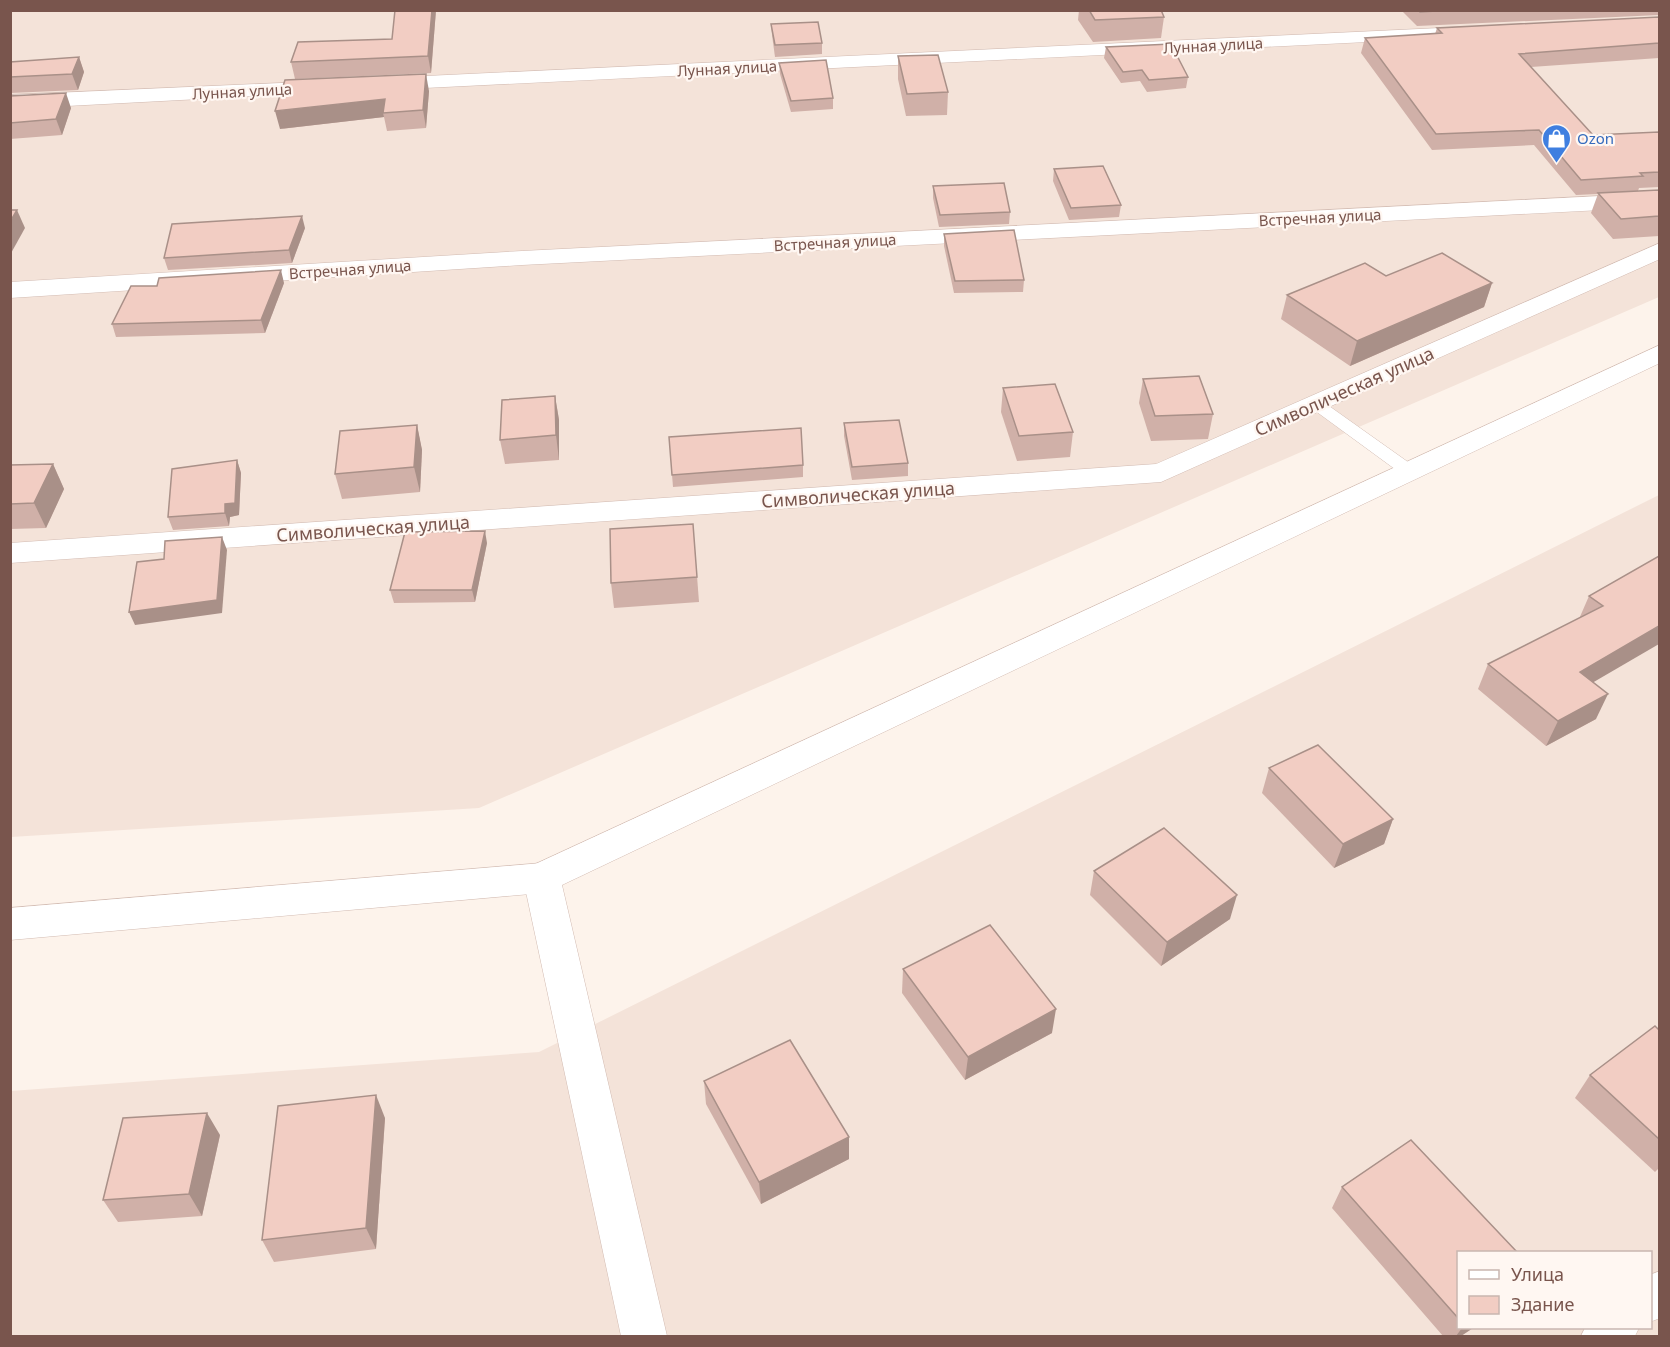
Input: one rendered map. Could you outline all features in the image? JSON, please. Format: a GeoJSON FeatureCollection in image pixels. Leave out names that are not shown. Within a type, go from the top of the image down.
{"type":"FeatureCollection","features":[{"type":"Feature","properties":{"kind":"street","name":"Лунная улица"},"geometry":{"type":"LineString","coordinates":[[369,85],[1480,32]]}},
{"type":"Feature","properties":{"kind":"street","name":"Лунная улица"},"geometry":{"type":"LineString","coordinates":[[10,102],[345,86]]}},
{"type":"Feature","properties":{"kind":"street","name":"Встречная улица"},"geometry":{"type":"LineString","coordinates":[[10,290],[522,258],[1659,200]]}},
{"type":"Feature","properties":{"kind":"street","name":"Символическая улица"},"geometry":{"type":"LineString","coordinates":[[10,553],[1161,473],[1659,250]]}},
{"type":"Feature","properties":{"kind":"street"},"geometry":{"type":"LineString","coordinates":[[10,924],[542,878],[1659,353]]}},
{"type":"Feature","properties":{"kind":"street"},"geometry":{"type":"LineString","coordinates":[[542,878],[644,1336]]}},
{"type":"Feature","properties":{"kind":"lane"},"geometry":{"type":"LineString","coordinates":[[1317,404],[1409,471]]}},
{"type":"Feature","properties":{"kind":"shaded area"},"geometry":{"type":"Polygon","coordinates":[[[11,11],[1659,11],[1659,297],[479,808],[11,837],[11,11]]]}},
{"type":"Feature","properties":{"kind":"shaded area"},"geometry":{"type":"Polygon","coordinates":[[[1659,495],[1659,1336],[11,1336],[11,1091],[539,1052],[1659,495]]]}},
{"type":"Feature","properties":{"kind":"building"},"geometry":{"type":"Polygon","coordinates":[[[395,10],[432,10],[428,56],[291,62],[298,42],[392,39],[395,10]]]}},
{"type":"Feature","properties":{"kind":"building"},"geometry":{"type":"Polygon","coordinates":[[[1089,10],[1161,10],[1164,17],[1095,20],[1089,10]]]}},
{"type":"Feature","properties":{"kind":"building"},"geometry":{"type":"Polygon","coordinates":[[[1419,10],[1454,10],[1420,12],[1419,10]]]}},
{"type":"Feature","properties":{"kind":"building"},"geometry":{"type":"Polygon","coordinates":[[[1659,17],[1659,43],[1519,54],[1593,135],[1659,132],[1659,172],[1640,173],[1643,176],[1581,180],[1539,130],[1436,134],[1365,38],[1442,33],[1437,28],[1659,17]]]}},
{"type":"Feature","properties":{"kind":"building"},"geometry":{"type":"Polygon","coordinates":[[[818,22],[822,43],[775,45],[771,24],[818,22]]]}},
{"type":"Feature","properties":{"kind":"building"},"geometry":{"type":"Polygon","coordinates":[[[1171,44],[1188,77],[1149,80],[1142,70],[1123,72],[1106,47],[1171,44]]]}},
{"type":"Feature","properties":{"kind":"building"},"geometry":{"type":"Polygon","coordinates":[[[938,55],[948,92],[907,94],[898,56],[938,55]]]}},
{"type":"Feature","properties":{"kind":"building"},"geometry":{"type":"Polygon","coordinates":[[[79,57],[72,74],[10,77],[10,62],[79,57]]]}},
{"type":"Feature","properties":{"kind":"building"},"geometry":{"type":"Polygon","coordinates":[[[826,60],[833,98],[791,101],[779,63],[826,60]]]}},
{"type":"Feature","properties":{"kind":"building"},"geometry":{"type":"Polygon","coordinates":[[[426,74],[423,110],[383,113],[385,99],[275,111],[285,80],[426,74]]]}},
{"type":"Feature","properties":{"kind":"building"},"geometry":{"type":"Polygon","coordinates":[[[66,93],[56,119],[10,123],[10,96],[66,93]]]}},
{"type":"Feature","properties":{"kind":"building"},"geometry":{"type":"Polygon","coordinates":[[[1103,166],[1121,205],[1071,208],[1054,169],[1103,166]]]}},
{"type":"Feature","properties":{"kind":"building"},"geometry":{"type":"Polygon","coordinates":[[[1004,183],[1010,212],[940,215],[933,186],[1004,183]]]}},
{"type":"Feature","properties":{"kind":"building"},"geometry":{"type":"Polygon","coordinates":[[[1659,190],[1659,216],[1621,219],[1598,193],[1659,190]]]}},
{"type":"Feature","properties":{"kind":"building"},"geometry":{"type":"Polygon","coordinates":[[[10,210],[17,210],[10,222],[10,210]]]}},
{"type":"Feature","properties":{"kind":"building"},"geometry":{"type":"Polygon","coordinates":[[[302,216],[289,250],[164,258],[172,224],[302,216]]]}},
{"type":"Feature","properties":{"kind":"building"},"geometry":{"type":"Polygon","coordinates":[[[1014,230],[1024,280],[955,281],[944,234],[1014,230]]]}},
{"type":"Feature","properties":{"kind":"building"},"geometry":{"type":"Polygon","coordinates":[[[1442,253],[1492,283],[1357,341],[1287,295],[1365,263],[1386,276],[1442,253]]]}},
{"type":"Feature","properties":{"kind":"building"},"geometry":{"type":"Polygon","coordinates":[[[281,270],[261,320],[112,324],[131,286],[157,286],[159,278],[281,270]]]}},
{"type":"Feature","properties":{"kind":"building"},"geometry":{"type":"Polygon","coordinates":[[[1199,376],[1213,414],[1155,416],[1143,379],[1199,376]]]}},
{"type":"Feature","properties":{"kind":"building"},"geometry":{"type":"Polygon","coordinates":[[[1055,384],[1073,432],[1019,436],[1003,388],[1055,384]]]}},
{"type":"Feature","properties":{"kind":"building"},"geometry":{"type":"Polygon","coordinates":[[[555,396],[556,435],[500,440],[502,400],[555,396]]]}},
{"type":"Feature","properties":{"kind":"building"},"geometry":{"type":"Polygon","coordinates":[[[899,420],[908,463],[852,467],[844,423],[899,420]]]}},
{"type":"Feature","properties":{"kind":"building"},"geometry":{"type":"Polygon","coordinates":[[[417,425],[414,467],[335,474],[340,431],[417,425]]]}},
{"type":"Feature","properties":{"kind":"building"},"geometry":{"type":"Polygon","coordinates":[[[801,428],[803,465],[672,475],[669,437],[801,428]]]}},
{"type":"Feature","properties":{"kind":"building"},"geometry":{"type":"Polygon","coordinates":[[[237,460],[235,503],[225,504],[225,513],[168,517],[172,469],[237,460]]]}},
{"type":"Feature","properties":{"kind":"building"},"geometry":{"type":"Polygon","coordinates":[[[53,464],[34,503],[10,504],[10,465],[53,464]]]}},
{"type":"Feature","properties":{"kind":"building"},"geometry":{"type":"Polygon","coordinates":[[[693,524],[697,577],[611,583],[610,529],[693,524]]]}},
{"type":"Feature","properties":{"kind":"building"},"geometry":{"type":"Polygon","coordinates":[[[485,531],[472,590],[390,590],[405,532],[485,531]]]}},
{"type":"Feature","properties":{"kind":"building"},"geometry":{"type":"Polygon","coordinates":[[[222,537],[217,600],[129,612],[137,562],[164,559],[165,541],[222,537]]]}},
{"type":"Feature","properties":{"kind":"building"},"geometry":{"type":"Polygon","coordinates":[[[1659,556],[1659,626],[1580,672],[1608,694],[1558,721],[1488,664],[1603,606],[1589,596],[1659,556]]]}},
{"type":"Feature","properties":{"kind":"building"},"geometry":{"type":"Polygon","coordinates":[[[1318,745],[1393,819],[1343,844],[1269,768],[1318,745]]]}},
{"type":"Feature","properties":{"kind":"building"},"geometry":{"type":"Polygon","coordinates":[[[1164,828],[1237,895],[1167,942],[1094,871],[1164,828]]]}},
{"type":"Feature","properties":{"kind":"building"},"geometry":{"type":"Polygon","coordinates":[[[990,925],[1056,1009],[968,1057],[903,969],[990,925]]]}},
{"type":"Feature","properties":{"kind":"building"},"geometry":{"type":"Polygon","coordinates":[[[1655,1026],[1659,1030],[1659,1139],[1590,1075],[1655,1026]]]}},
{"type":"Feature","properties":{"kind":"building"},"geometry":{"type":"Polygon","coordinates":[[[790,1040],[849,1137],[759,1182],[704,1081],[790,1040]]]}},
{"type":"Feature","properties":{"kind":"building"},"geometry":{"type":"Polygon","coordinates":[[[376,1095],[366,1228],[262,1240],[278,1106],[376,1095]]]}},
{"type":"Feature","properties":{"kind":"building"},"geometry":{"type":"Polygon","coordinates":[[[207,1113],[189,1194],[103,1200],[123,1118],[207,1113]]]}},
{"type":"Feature","properties":{"kind":"building"},"geometry":{"type":"Polygon","coordinates":[[[1411,1140],[1516,1251],[1457,1251],[1457,1317],[1342,1187],[1411,1140]]]}},
{"type":"Feature","properties":{"kind":"place","name":"Ozon"},"geometry":{"type":"Point","coordinates":[1556,164]}}]}
